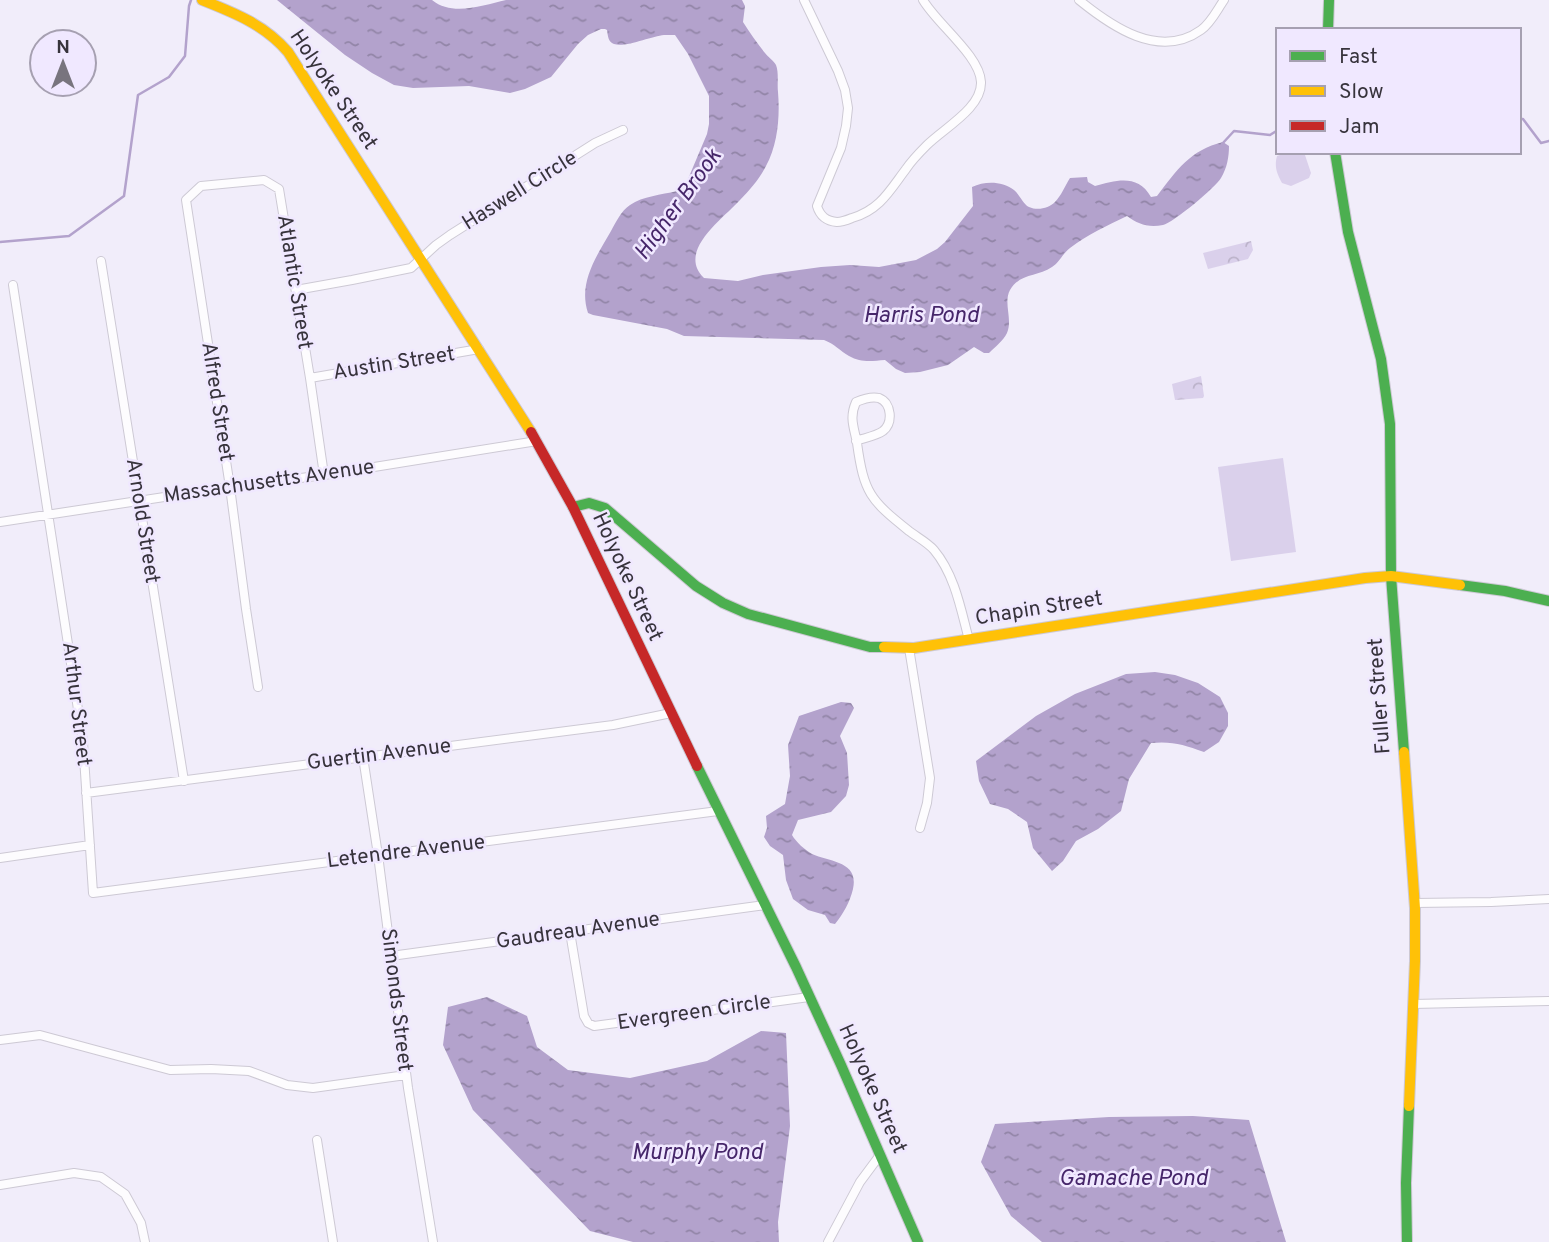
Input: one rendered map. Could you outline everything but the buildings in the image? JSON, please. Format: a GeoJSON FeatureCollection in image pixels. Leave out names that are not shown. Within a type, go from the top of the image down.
{"type":"FeatureCollection","features":[{"type":"Feature","properties":{"kind":"main road","name":"Holyoke Street"},"geometry":{"type":"LineString","coordinates":[[202,0],[255,22],[283,45],[537,441],[573,507],[838,1058],[894,1184],[914,1241]]}},
{"type":"Feature","properties":{"kind":"main road"},"geometry":{"type":"LineString","coordinates":[[1328,28],[1329,0]]}},
{"type":"Feature","properties":{"kind":"main road","name":"Fuller Street"},"geometry":{"type":"LineString","coordinates":[[1335,154],[1348,232],[1378,344],[1387,399],[1391,576],[1415,903],[1406,1183],[1407,1242]]}},
{"type":"Feature","properties":{"kind":"main road","name":"Chapin Street"},"geometry":{"type":"LineString","coordinates":[[573,507],[593,502],[605,508],[696,586],[723,603],[748,614],[870,646],[909,648],[1391,576],[1549,601]]}},
{"type":"Feature","properties":{"kind":"street"},"geometry":{"type":"LineString","coordinates":[[804,0],[838,71],[847,102],[841,148],[817,206],[824,218],[838,222],[857,217],[876,206],[928,144],[973,105],[979,96],[981,82],[976,65],[923,0]]}},
{"type":"Feature","properties":{"kind":"street"},"geometry":{"type":"LineString","coordinates":[[1079,0],[1125,33],[1163,41],[1179,39],[1200,31],[1224,0]]}},
{"type":"Feature","properties":{"kind":"street","name":"Haswell Circle"},"geometry":{"type":"LineString","coordinates":[[296,290],[411,268],[450,235],[596,143],[623,130]]}},
{"type":"Feature","properties":{"kind":"street","name":"Atlantic Street"},"geometry":{"type":"LineString","coordinates":[[186,201],[201,186],[264,180],[279,189],[324,475]]}},
{"type":"Feature","properties":{"kind":"street","name":"Alfred Street"},"geometry":{"type":"LineString","coordinates":[[186,201],[258,687]]}},
{"type":"Feature","properties":{"kind":"street","name":"Arnold Street"},"geometry":{"type":"LineString","coordinates":[[101,261],[184,781]]}},
{"type":"Feature","properties":{"kind":"street","name":"Arthur Street"},"geometry":{"type":"LineString","coordinates":[[13,285],[83,742],[93,893]]}},
{"type":"Feature","properties":{"kind":"street","name":"Austin Street"},"geometry":{"type":"LineString","coordinates":[[310,378],[479,349]]}},
{"type":"Feature","properties":{"kind":"street"},"geometry":{"type":"LineString","coordinates":[[856,441],[881,433],[888,425],[890,414],[887,403],[880,398],[869,397],[856,402],[852,413],[856,441],[861,472],[872,498],[882,509],[934,549],[946,568],[957,596],[968,640]]}},
{"type":"Feature","properties":{"kind":"street","name":"Massachusetts Avenue"},"geometry":{"type":"LineString","coordinates":[[0,522],[537,441]]}},
{"type":"Feature","properties":{"kind":"street"},"geometry":{"type":"LineString","coordinates":[[909,648],[930,778],[920,828]]}},
{"type":"Feature","properties":{"kind":"street","name":"Guertin Avenue"},"geometry":{"type":"LineString","coordinates":[[86,793],[614,725],[671,713]]}},
{"type":"Feature","properties":{"kind":"street","name":"Simonds Street"},"geometry":{"type":"LineString","coordinates":[[363,757],[406,1075],[433,1242]]}},
{"type":"Feature","properties":{"kind":"street","name":"Letendre Avenue"},"geometry":{"type":"LineString","coordinates":[[93,893],[718,811]]}},
{"type":"Feature","properties":{"kind":"street"},"geometry":{"type":"LineString","coordinates":[[0,858],[90,845]]}},
{"type":"Feature","properties":{"kind":"street"},"geometry":{"type":"LineString","coordinates":[[1415,903],[1549,899]]}},
{"type":"Feature","properties":{"kind":"street","name":"Gaudreau Avenue"},"geometry":{"type":"LineString","coordinates":[[391,956],[765,905]]}},
{"type":"Feature","properties":{"kind":"street","name":"Evergreen Circle"},"geometry":{"type":"LineString","coordinates":[[570,932],[584,1016],[588,1023],[594,1026],[809,997]]}},
{"type":"Feature","properties":{"kind":"street"},"geometry":{"type":"LineString","coordinates":[[1413,1004],[1549,1001]]}},
{"type":"Feature","properties":{"kind":"street"},"geometry":{"type":"LineString","coordinates":[[0,1041],[40,1035],[170,1070],[250,1071],[287,1085],[313,1088],[406,1075]]}},
{"type":"Feature","properties":{"kind":"street"},"geometry":{"type":"LineString","coordinates":[[317,1140],[333,1242]]}},
{"type":"Feature","properties":{"kind":"street"},"geometry":{"type":"LineString","coordinates":[[828,1242],[860,1182],[880,1155]]}},
{"type":"Feature","properties":{"kind":"street"},"geometry":{"type":"LineString","coordinates":[[0,1185],[74,1173],[101,1177],[125,1194],[141,1223],[145,1242]]}},
{"type":"Feature","properties":{"kind":"green space"},"geometry":{"type":"Polygon","coordinates":[[[1305,154],[1311,173],[1309,178],[1291,186],[1282,183],[1277,173],[1277,156],[1305,154]]]}},
{"type":"Feature","properties":{"kind":"green space"},"geometry":{"type":"Polygon","coordinates":[[[1251,241],[1253,250],[1248,259],[1208,269],[1203,253],[1251,241]]]}},
{"type":"Feature","properties":{"kind":"green space"},"geometry":{"type":"Polygon","coordinates":[[[1201,376],[1203,398],[1175,400],[1172,384],[1201,376]]]}},
{"type":"Feature","properties":{"kind":"green space"},"geometry":{"type":"Polygon","coordinates":[[[1283,458],[1296,552],[1231,561],[1218,467],[1283,458]]]}},
{"type":"Feature","properties":{"kind":"water","name":"Harris Pond"},"geometry":{"type":"Polygon","coordinates":[[[277,0],[432,0],[449,8],[459,9],[506,0],[742,0],[745,6],[743,22],[777,68],[777,130],[773,149],[761,175],[714,225],[699,246],[697,268],[704,278],[738,281],[821,267],[879,267],[916,260],[945,242],[973,206],[972,187],[993,183],[1009,187],[1027,206],[1040,209],[1055,202],[1070,178],[1087,177],[1088,182],[1095,186],[1119,181],[1133,182],[1146,190],[1151,197],[1157,196],[1178,170],[1202,150],[1223,142],[1229,146],[1228,158],[1217,183],[1168,223],[1148,226],[1127,216],[1077,243],[1052,267],[1014,285],[1008,295],[1009,328],[989,353],[974,347],[948,365],[905,373],[885,360],[867,361],[853,358],[824,340],[684,336],[667,329],[588,313],[585,291],[590,270],[619,217],[635,202],[682,188],[707,134],[709,96],[688,54],[675,35],[619,45],[611,42],[607,30],[601,29],[578,44],[551,77],[510,93],[469,86],[413,88],[394,85],[372,73],[345,55],[277,0]]]}},
{"type":"Feature","properties":{"kind":"water"},"geometry":{"type":"Polygon","coordinates":[[[1155,672],[1198,683],[1220,697],[1228,713],[1228,726],[1219,742],[1204,752],[1178,744],[1151,743],[1129,779],[1121,811],[1098,829],[1076,841],[1063,861],[1052,871],[1033,848],[1027,822],[1008,809],[990,804],[979,781],[976,761],[1036,716],[1075,694],[1126,674],[1155,672]]]}},
{"type":"Feature","properties":{"kind":"water"},"geometry":{"type":"Polygon","coordinates":[[[841,702],[851,703],[854,708],[840,736],[847,753],[849,785],[846,796],[831,812],[798,820],[792,835],[809,852],[842,864],[852,873],[852,894],[835,924],[830,923],[825,915],[808,910],[793,899],[786,880],[783,855],[770,846],[764,837],[767,828],[766,816],[785,804],[790,776],[788,745],[799,716],[841,702]]]}},
{"type":"Feature","properties":{"kind":"water","name":"Murphy Pond"},"geometry":{"type":"Polygon","coordinates":[[[487,997],[527,1016],[537,1047],[568,1070],[630,1078],[707,1061],[761,1031],[786,1033],[790,1126],[778,1222],[779,1242],[633,1242],[590,1231],[473,1110],[443,1045],[448,1007],[487,997]]]}},
{"type":"Feature","properties":{"kind":"water","name":"Gamache Pond"},"geometry":{"type":"Polygon","coordinates":[[[1193,1116],[1249,1120],[1286,1242],[1042,1242],[1011,1216],[981,1162],[995,1124],[1109,1117],[1193,1116]]]}},
{"type":"Feature","properties":{"kind":"waterway","name":"Higher Brook"},"geometry":{"type":"LineString","coordinates":[[0,242],[69,236],[124,196],[138,95],[169,77],[185,56],[191,0]]}},
{"type":"Feature","properties":{"kind":"waterway","name":"Higher Brook"},"geometry":{"type":"LineString","coordinates":[[1521,119],[1541,143],[1549,141]]}},
{"type":"Feature","properties":{"kind":"waterway","name":"Higher Brook"},"geometry":{"type":"LineString","coordinates":[[1222,144],[1234,131],[1270,135],[1276,131]]}},
{"type":"Feature","properties":{"kind":"traffic: fast"},"geometry":{"type":"LineString","coordinates":[[1328,28],[1329,0]]}},
{"type":"Feature","properties":{"kind":"traffic: fast"},"geometry":{"type":"LineString","coordinates":[[1335,154],[1348,232],[1381,359],[1390,424],[1391,576],[1404,752]]}},
{"type":"Feature","properties":{"kind":"traffic: fast"},"geometry":{"type":"LineString","coordinates":[[573,507],[589,503],[605,508],[696,586],[723,603],[748,614],[870,647],[884,647]]}},
{"type":"Feature","properties":{"kind":"traffic: fast"},"geometry":{"type":"LineString","coordinates":[[1460,585],[1549,601]]}},
{"type":"Feature","properties":{"kind":"traffic: fast"},"geometry":{"type":"LineString","coordinates":[[697,766],[796,967],[918,1242]]}},
{"type":"Feature","properties":{"kind":"traffic: fast"},"geometry":{"type":"LineString","coordinates":[[1407,1242],[1409,1106]]}},
{"type":"Feature","properties":{"kind":"traffic: slow"},"geometry":{"type":"LineString","coordinates":[[202,0],[259,27],[288,52],[531,432]]}},
{"type":"Feature","properties":{"kind":"traffic: slow"},"geometry":{"type":"LineString","coordinates":[[884,647],[914,648],[1365,578],[1391,576],[1460,585]]}},
{"type":"Feature","properties":{"kind":"traffic: slow"},"geometry":{"type":"LineString","coordinates":[[1404,752],[1415,908],[1409,1106]]}},
{"type":"Feature","properties":{"kind":"traffic: jam"},"geometry":{"type":"LineString","coordinates":[[531,432],[573,507],[697,766]]}}]}
